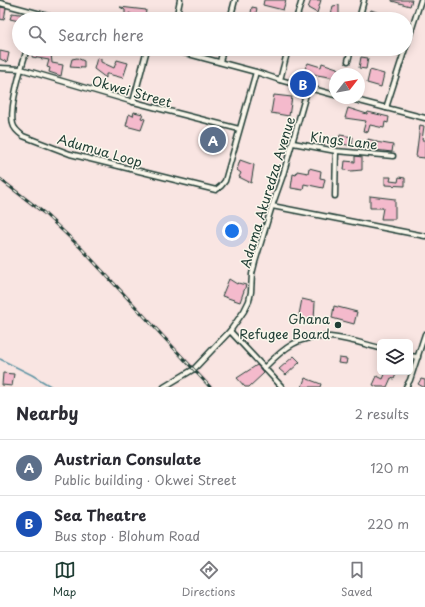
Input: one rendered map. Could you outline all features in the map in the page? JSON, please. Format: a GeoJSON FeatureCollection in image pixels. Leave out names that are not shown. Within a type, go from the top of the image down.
{"type":"FeatureCollection","features":[{"type":"Feature","properties":{"kind":"street"},"geometry":{"type":"LineString","coordinates":[[177,12],[180,0]]}},
{"type":"Feature","properties":{"kind":"street"},"geometry":{"type":"LineString","coordinates":[[232,12],[235,0]]}},
{"type":"Feature","properties":{"kind":"street"},"geometry":{"type":"LineString","coordinates":[[298,12],[302,0]]}},
{"type":"Feature","properties":{"kind":"street"},"geometry":{"type":"LineString","coordinates":[[361,12],[364,0]]}},
{"type":"Feature","properties":{"kind":"street"},"geometry":{"type":"LineString","coordinates":[[413,26],[421,0]]}},
{"type":"Feature","properties":{"kind":"street"},"geometry":{"type":"LineString","coordinates":[[0,3],[33,12]]}},
{"type":"Feature","properties":{"kind":"street","name":"Adumua Loop"},"geometry":{"type":"LineString","coordinates":[[25,56],[13,106],[13,125],[23,136],[70,154],[216,190],[225,181],[239,129]]}},
{"type":"Feature","properties":{"kind":"street"},"geometry":{"type":"LineString","coordinates":[[133,102],[145,56]]}},
{"type":"Feature","properties":{"kind":"street"},"geometry":{"type":"LineString","coordinates":[[197,56],[329,93]]}},
{"type":"Feature","properties":{"kind":"street"},"geometry":{"type":"LineString","coordinates":[[220,62],[221,56]]}},
{"type":"Feature","properties":{"kind":"street"},"geometry":{"type":"LineString","coordinates":[[280,80],[286,56]]}},
{"type":"Feature","properties":{"kind":"street"},"geometry":{"type":"LineString","coordinates":[[348,61],[349,56]]}},
{"type":"Feature","properties":{"kind":"street"},"geometry":{"type":"LineString","coordinates":[[386,108],[403,56]]}},
{"type":"Feature","properties":{"kind":"street","name":"Okwei Street"},"geometry":{"type":"LineString","coordinates":[[0,68],[21,69],[133,102],[239,129]]}},
{"type":"Feature","properties":{"kind":"street"},"geometry":{"type":"LineString","coordinates":[[239,129],[256,72]]}},
{"type":"Feature","properties":{"kind":"street","name":"Adama Akuredza Avenue"},"geometry":{"type":"LineString","coordinates":[[164,387],[194,369],[230,331],[249,301],[255,262],[283,175],[308,87]]}},
{"type":"Feature","properties":{"kind":"street"},"geometry":{"type":"LineString","coordinates":[[365,102],[425,118]]}},
{"type":"Feature","properties":{"kind":"street","name":"Kings Lane"},"geometry":{"type":"LineString","coordinates":[[292,143],[336,150],[393,156]]}},
{"type":"Feature","properties":{"kind":"street"},"geometry":{"type":"LineString","coordinates":[[335,196],[336,150]]}},
{"type":"Feature","properties":{"kind":"street"},"geometry":{"type":"LineString","coordinates":[[272,206],[425,236]]}},
{"type":"Feature","properties":{"kind":"street"},"geometry":{"type":"LineString","coordinates":[[230,331],[282,387]]}},
{"type":"Feature","properties":{"kind":"street"},"geometry":{"type":"LineString","coordinates":[[406,387],[423,346],[425,334]]}},
{"type":"Feature","properties":{"kind":"street"},"geometry":{"type":"LineString","coordinates":[[264,368],[293,344],[306,338],[333,337],[377,347]]}},
{"type":"Feature","properties":{"kind":"street"},"geometry":{"type":"LineString","coordinates":[[413,356],[418,357]]}},
{"type":"Feature","properties":{"kind":"shaded area"},"geometry":{"type":"Polygon","coordinates":[[[0,177],[48,214],[81,245],[214,387],[208,387],[78,248],[45,217],[0,182],[0,177]]]}},
{"type":"Feature","properties":{"kind":"building"},"geometry":{"type":"Polygon","coordinates":[[[264,0],[286,0],[283,10],[263,5],[264,0]]]}},
{"type":"Feature","properties":{"kind":"building"},"geometry":{"type":"Polygon","coordinates":[[[311,0],[321,0],[317,12],[308,8],[311,0]]]}},
{"type":"Feature","properties":{"kind":"building"},"geometry":{"type":"Polygon","coordinates":[[[392,0],[412,0],[410,6],[392,0]]]}},
{"type":"Feature","properties":{"kind":"building"},"geometry":{"type":"Polygon","coordinates":[[[339,5],[339,12],[332,12],[333,6],[339,5]]]}},
{"type":"Feature","properties":{"kind":"building"},"geometry":{"type":"Polygon","coordinates":[[[0,7],[6,8],[4,20],[0,19],[0,7]]]}},
{"type":"Feature","properties":{"kind":"building"},"geometry":{"type":"Polygon","coordinates":[[[120,7],[146,10],[146,12],[125,12],[125,10],[120,7]]]}},
{"type":"Feature","properties":{"kind":"building"},"geometry":{"type":"Polygon","coordinates":[[[252,7],[257,8],[256,12],[251,12],[252,7]]]}},
{"type":"Feature","properties":{"kind":"building"},"geometry":{"type":"Polygon","coordinates":[[[0,51],[9,53],[7,62],[0,59],[0,51]]]}},
{"type":"Feature","properties":{"kind":"building"},"geometry":{"type":"Polygon","coordinates":[[[51,56],[52,63],[63,65],[61,76],[49,72],[50,68],[47,67],[49,60],[32,57],[51,56]]]}},
{"type":"Feature","properties":{"kind":"building"},"geometry":{"type":"Polygon","coordinates":[[[361,57],[368,58],[366,69],[359,68],[361,57]]]}},
{"type":"Feature","properties":{"kind":"building"},"geometry":{"type":"Polygon","coordinates":[[[77,58],[84,61],[84,68],[70,67],[72,59],[77,58]]]}},
{"type":"Feature","properties":{"kind":"building"},"geometry":{"type":"Polygon","coordinates":[[[97,58],[101,59],[101,62],[114,68],[117,60],[128,63],[123,78],[106,74],[106,78],[94,69],[97,58]]]}},
{"type":"Feature","properties":{"kind":"building"},"geometry":{"type":"Polygon","coordinates":[[[308,63],[321,67],[322,63],[337,68],[329,68],[329,77],[304,71],[308,63]]]}},
{"type":"Feature","properties":{"kind":"building"},"geometry":{"type":"Polygon","coordinates":[[[370,70],[384,74],[381,87],[367,83],[370,70]]]}},
{"type":"Feature","properties":{"kind":"building"},"geometry":{"type":"Polygon","coordinates":[[[274,95],[292,97],[289,116],[271,113],[274,95]]]}},
{"type":"Feature","properties":{"kind":"building"},"geometry":{"type":"Polygon","coordinates":[[[348,108],[367,114],[368,112],[389,117],[388,123],[385,122],[384,128],[370,125],[368,132],[363,131],[366,121],[345,118],[348,108]]]}},
{"type":"Feature","properties":{"kind":"building"},"geometry":{"type":"Polygon","coordinates":[[[134,112],[143,114],[141,118],[145,119],[141,130],[126,126],[129,114],[133,116],[134,112]]]}},
{"type":"Feature","properties":{"kind":"building"},"geometry":{"type":"Polygon","coordinates":[[[420,125],[424,126],[422,140],[425,140],[425,158],[416,157],[420,125]]]}},
{"type":"Feature","properties":{"kind":"building"},"geometry":{"type":"Polygon","coordinates":[[[340,135],[353,137],[352,146],[338,143],[340,135]]]}},
{"type":"Feature","properties":{"kind":"building"},"geometry":{"type":"Polygon","coordinates":[[[368,139],[393,145],[392,152],[366,149],[368,139]]]}},
{"type":"Feature","properties":{"kind":"building"},"geometry":{"type":"Polygon","coordinates":[[[355,156],[362,157],[362,170],[344,170],[345,161],[355,162],[355,156]]]}},
{"type":"Feature","properties":{"kind":"building"},"geometry":{"type":"Polygon","coordinates":[[[240,160],[254,165],[251,183],[239,177],[241,173],[237,170],[240,160]]]}},
{"type":"Feature","properties":{"kind":"building"},"geometry":{"type":"Polygon","coordinates":[[[309,168],[321,171],[320,178],[325,179],[323,188],[304,184],[303,190],[291,188],[293,174],[296,175],[297,171],[308,173],[309,168]]]}},
{"type":"Feature","properties":{"kind":"building"},"geometry":{"type":"Polygon","coordinates":[[[385,177],[391,177],[390,181],[398,182],[399,177],[405,178],[405,186],[385,185],[385,177]]]}},
{"type":"Feature","properties":{"kind":"building"},"geometry":{"type":"Polygon","coordinates":[[[370,196],[395,199],[395,219],[381,219],[383,208],[370,208],[370,196]]]}},
{"type":"Feature","properties":{"kind":"building"},"geometry":{"type":"Polygon","coordinates":[[[229,279],[237,284],[246,285],[240,302],[222,296],[229,279]]]}},
{"type":"Feature","properties":{"kind":"building"},"geometry":{"type":"Polygon","coordinates":[[[302,299],[315,302],[314,320],[298,320],[302,299]]]}},
{"type":"Feature","properties":{"kind":"building"},"geometry":{"type":"Polygon","coordinates":[[[334,306],[357,312],[354,324],[332,318],[334,306]]]}},
{"type":"Feature","properties":{"kind":"building"},"geometry":{"type":"Polygon","coordinates":[[[294,356],[300,362],[286,375],[279,369],[294,356]]]}},
{"type":"Feature","properties":{"kind":"building"},"geometry":{"type":"Polygon","coordinates":[[[339,358],[347,359],[346,364],[338,363],[339,358]]]}},
{"type":"Feature","properties":{"kind":"building"},"geometry":{"type":"Polygon","coordinates":[[[257,365],[264,373],[249,387],[245,387],[237,378],[257,365]]]}},
{"type":"Feature","properties":{"kind":"building"},"geometry":{"type":"Polygon","coordinates":[[[3,373],[14,374],[12,386],[2,385],[3,373]]]}},
{"type":"Feature","properties":{"kind":"building"},"geometry":{"type":"Polygon","coordinates":[[[385,375],[396,375],[394,379],[391,378],[387,387],[377,387],[373,385],[377,376],[383,379],[385,375]]]}},
{"type":"Feature","properties":{"kind":"building"},"geometry":{"type":"Polygon","coordinates":[[[305,378],[321,384],[320,387],[302,387],[305,378]]]}},
{"type":"Feature","properties":{"kind":"building"},"geometry":{"type":"Polygon","coordinates":[[[421,379],[425,380],[425,387],[418,384],[421,379]]]}},
{"type":"Feature","properties":{"kind":"waterway"},"geometry":{"type":"LineString","coordinates":[[0,359],[52,387]]}},
{"type":"Feature","properties":{"kind":"railway"},"geometry":{"type":"LineString","coordinates":[[0,179],[44,213],[81,248],[210,387]]}},
{"type":"Feature","properties":{"kind":"place","name":"Sea Theatre"},"geometry":{"type":"Point","coordinates":[303,84]}},
{"type":"Feature","properties":{"kind":"place","name":"Austrian Consulate"},"geometry":{"type":"Point","coordinates":[213,140]}},
{"type":"Feature","properties":{"kind":"place","name":"Ghana Refugee Board"},"geometry":{"type":"Point","coordinates":[338,325]}}]}
